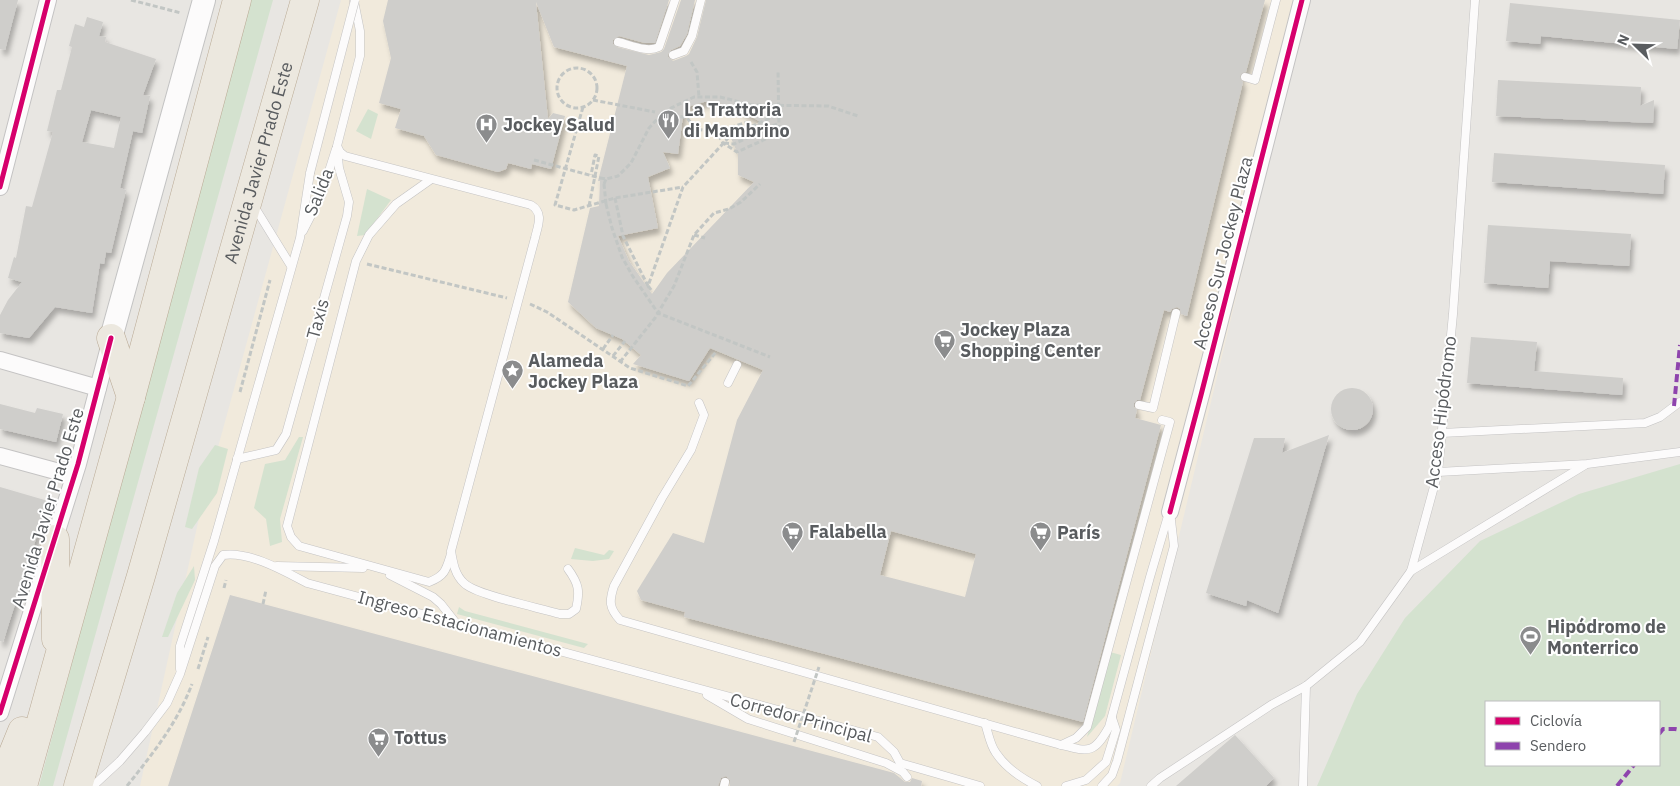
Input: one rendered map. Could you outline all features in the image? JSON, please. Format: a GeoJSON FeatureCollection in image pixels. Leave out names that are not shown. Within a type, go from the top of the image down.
{"type":"FeatureCollection","features":[{"type":"Feature","properties":{"kind":"highway"},"geometry":{"type":"LineString","coordinates":[[6,785],[30,712],[58,664],[237,0]]}},
{"type":"Feature","properties":{"kind":"highway","name":"Avenida Javier Prado Este"},"geometry":{"type":"LineString","coordinates":[[78,786],[305,0]]}},
{"type":"Feature","properties":{"kind":"highway"},"geometry":{"type":"LineString","coordinates":[[111,338],[131,397]]}},
{"type":"Feature","properties":{"kind":"highway"},"geometry":{"type":"LineString","coordinates":[[55,539],[55,626],[58,664]]}},
{"type":"Feature","properties":{"kind":"main road","name":"Avenida Javier Prado Este"},"geometry":{"type":"LineString","coordinates":[[111,338],[204,0]]}},
{"type":"Feature","properties":{"kind":"street"},"geometry":{"type":"LineString","coordinates":[[0,187],[48,0]]}},
{"type":"Feature","properties":{"kind":"street","name":"Acceso Sur Jockey Plaza"},"geometry":{"type":"LineString","coordinates":[[1170,512],[1302,0]]}},
{"type":"Feature","properties":{"kind":"street","name":"Avenida Javier Prado Este"},"geometry":{"type":"LineString","coordinates":[[0,713],[74,476],[111,338]]}},
{"type":"Feature","properties":{"kind":"street"},"geometry":{"type":"LineString","coordinates":[[0,360],[98,388]]}},
{"type":"Feature","properties":{"kind":"street"},"geometry":{"type":"LineString","coordinates":[[0,456],[74,476]]}},
{"type":"Feature","properties":{"kind":"lane"},"geometry":{"type":"LineString","coordinates":[[94,786],[120,761],[158,716],[170,697],[180,675],[180,646],[214,541],[300,238],[310,173],[355,0]]}},
{"type":"Feature","properties":{"kind":"lane","name":"Salida"},"geometry":{"type":"LineString","coordinates":[[300,238],[321,196],[354,86],[360,56],[360,31],[355,0]]}},
{"type":"Feature","properties":{"kind":"lane"},"geometry":{"type":"LineString","coordinates":[[673,55],[684,51],[692,36],[701,0]]}},
{"type":"Feature","properties":{"kind":"lane"},"geometry":{"type":"LineString","coordinates":[[1244,77],[1255,80],[1276,0]]}},
{"type":"Feature","properties":{"kind":"lane","name":"Acceso Hipódromo"},"geometry":{"type":"LineString","coordinates":[[1151,786],[1160,778],[1271,705],[1306,686],[1360,642],[1411,571],[1438,472],[1453,305],[1475,0]]}},
{"type":"Feature","properties":{"kind":"lane"},"geometry":{"type":"LineString","coordinates":[[618,42],[646,49],[654,49],[659,46],[675,1]]}},
{"type":"Feature","properties":{"kind":"lane"},"geometry":{"type":"LineString","coordinates":[[337,146],[345,156],[430,180],[531,205],[536,208],[540,219],[445,572],[439,578],[428,582],[298,546],[291,537],[287,526],[356,261],[369,235],[396,204],[430,180]]}},
{"type":"Feature","properties":{"kind":"lane","name":"Taxis"},"geometry":{"type":"LineString","coordinates":[[237,459],[276,450],[286,434],[347,216],[349,202],[339,168],[337,146]]}},
{"type":"Feature","properties":{"kind":"lane"},"geometry":{"type":"LineString","coordinates":[[249,198],[291,266]]}},
{"type":"Feature","properties":{"kind":"lane"},"geometry":{"type":"LineString","coordinates":[[1139,405],[1153,408],[1176,313]]}},
{"type":"Feature","properties":{"kind":"lane"},"geometry":{"type":"LineString","coordinates":[[728,383],[737,365]]}},
{"type":"Feature","properties":{"kind":"lane"},"geometry":{"type":"LineString","coordinates":[[1442,433],[1645,423],[1660,417],[1680,402]]}},
{"type":"Feature","properties":{"kind":"lane"},"geometry":{"type":"LineString","coordinates":[[699,403],[704,415],[691,450],[662,498],[614,586],[610,600],[614,613],[620,620],[1082,750],[1092,749],[1102,741],[1109,727],[1170,512]]}},
{"type":"Feature","properties":{"kind":"lane"},"geometry":{"type":"LineString","coordinates":[[1061,745],[1076,738],[1087,727],[1170,422],[1162,420]]}},
{"type":"Feature","properties":{"kind":"lane"},"geometry":{"type":"LineString","coordinates":[[1438,472],[1587,464],[1680,452]]}},
{"type":"Feature","properties":{"kind":"lane"},"geometry":{"type":"LineString","coordinates":[[1411,571],[1587,464]]}},
{"type":"Feature","properties":{"kind":"lane"},"geometry":{"type":"LineString","coordinates":[[1102,786],[1112,775],[1118,761],[1174,546],[1170,512]]}},
{"type":"Feature","properties":{"kind":"lane"},"geometry":{"type":"LineString","coordinates":[[451,551],[458,576],[465,585],[478,592],[560,614],[569,614],[576,609],[578,597],[575,579],[568,569]]}},
{"type":"Feature","properties":{"kind":"lane","name":"Ingreso Estacionamientos"},"geometry":{"type":"LineString","coordinates":[[180,675],[215,566],[223,555],[233,554],[273,566],[306,583],[699,690]]}},
{"type":"Feature","properties":{"kind":"lane"},"geometry":{"type":"LineString","coordinates":[[273,566],[375,568],[433,597],[456,623]]}},
{"type":"Feature","properties":{"kind":"lane"},"geometry":{"type":"LineString","coordinates":[[1303,786],[1306,686]]}},
{"type":"Feature","properties":{"kind":"lane"},"geometry":{"type":"LineString","coordinates":[[699,690],[748,719],[886,763],[903,772],[907,777]]}},
{"type":"Feature","properties":{"kind":"lane","name":"Corredor Principal"},"geometry":{"type":"LineString","coordinates":[[699,690],[878,737],[894,752],[900,763],[980,786]]}},
{"type":"Feature","properties":{"kind":"lane"},"geometry":{"type":"LineString","coordinates":[[1066,786],[1086,780],[1106,762],[1116,730],[1112,718]]}},
{"type":"Feature","properties":{"kind":"lane"},"geometry":{"type":"LineString","coordinates":[[985,723],[995,753],[1010,769],[1024,780],[1036,786]]}},
{"type":"Feature","properties":{"kind":"path"},"geometry":{"type":"LineString","coordinates":[[131,0],[183,13]]}},
{"type":"Feature","properties":{"kind":"path"},"geometry":{"type":"LineString","coordinates":[[684,51],[697,72],[699,97]]}},
{"type":"Feature","properties":{"kind":"path"},"geometry":{"type":"LineString","coordinates":[[576,69],[588,72],[596,82],[597,88],[593,100],[583,107],[570,107],[560,99],[557,86],[564,74],[576,69]]}},
{"type":"Feature","properties":{"kind":"path"},"geometry":{"type":"LineString","coordinates":[[716,132],[723,143],[737,152],[779,133],[778,70]]}},
{"type":"Feature","properties":{"kind":"path"},"geometry":{"type":"LineString","coordinates":[[534,160],[600,178],[606,179],[618,176],[631,163],[650,128],[659,117],[671,108],[694,97],[720,97],[752,105],[828,106],[858,116]]}},
{"type":"Feature","properties":{"kind":"path"},"geometry":{"type":"LineString","coordinates":[[593,100],[655,112]]}},
{"type":"Feature","properties":{"kind":"path"},"geometry":{"type":"LineString","coordinates":[[583,107],[555,205],[574,210],[615,198],[682,187]]}},
{"type":"Feature","properties":{"kind":"path"},"geometry":{"type":"LineString","coordinates":[[648,286],[682,187],[730,136],[779,114]]}},
{"type":"Feature","properties":{"kind":"path"},"geometry":{"type":"LineString","coordinates":[[673,115],[686,118],[696,129],[716,132],[748,122]]}},
{"type":"Feature","properties":{"kind":"path"},"geometry":{"type":"LineString","coordinates":[[723,143],[734,144],[779,123]]}},
{"type":"Feature","properties":{"kind":"path"},"geometry":{"type":"LineString","coordinates":[[589,206],[600,156],[594,155],[590,175]]}},
{"type":"Feature","properties":{"kind":"path"},"geometry":{"type":"LineString","coordinates":[[606,179],[604,184],[606,204],[614,236],[622,257],[658,313],[770,357]]}},
{"type":"Feature","properties":{"kind":"path"},"geometry":{"type":"LineString","coordinates":[[620,362],[658,313],[674,286],[694,235],[714,213],[729,209],[742,202],[760,184]]}},
{"type":"Feature","properties":{"kind":"path"},"geometry":{"type":"LineString","coordinates":[[615,198],[623,236],[652,292]]}},
{"type":"Feature","properties":{"kind":"path"},"geometry":{"type":"LineString","coordinates":[[694,235],[704,238]]}},
{"type":"Feature","properties":{"kind":"path"},"geometry":{"type":"LineString","coordinates":[[356,261],[534,305],[630,368],[688,386],[716,352]]}},
{"type":"Feature","properties":{"kind":"path"},"geometry":{"type":"LineString","coordinates":[[240,392],[270,280]]}},
{"type":"Feature","properties":{"kind":"path"},"geometry":{"type":"LineString","coordinates":[[649,311],[652,305]]}},
{"type":"Feature","properties":{"kind":"path"},"geometry":{"type":"LineString","coordinates":[[603,349],[613,335]]}},
{"type":"Feature","properties":{"kind":"path"},"geometry":{"type":"LineString","coordinates":[[613,356],[625,341]]}},
{"type":"Feature","properties":{"kind":"path"},"geometry":{"type":"LineString","coordinates":[[263,604],[266,590]]}},
{"type":"Feature","properties":{"kind":"path"},"geometry":{"type":"LineString","coordinates":[[794,742],[819,667]]}},
{"type":"Feature","properties":{"kind":"shaded area"},"geometry":{"type":"Polygon","coordinates":[[[341,0],[1307,0],[1120,783],[1117,786],[140,786],[201,509],[341,0]]]}},
{"type":"Feature","properties":{"kind":"green space"},"geometry":{"type":"Polygon","coordinates":[[[249,0],[273,0],[53,786],[39,786],[249,0]]]}},
{"type":"Feature","properties":{"kind":"green space"},"geometry":{"type":"Polygon","coordinates":[[[368,109],[378,114],[371,139],[356,131],[368,109]]]}},
{"type":"Feature","properties":{"kind":"green space"},"geometry":{"type":"Polygon","coordinates":[[[367,189],[391,200],[365,235],[357,236],[367,189]]]}},
{"type":"Feature","properties":{"kind":"green space"},"geometry":{"type":"Polygon","coordinates":[[[299,437],[303,437],[280,519],[282,542],[270,546],[266,519],[254,508],[265,464],[285,460],[299,437]]]}},
{"type":"Feature","properties":{"kind":"green space"},"geometry":{"type":"Polygon","coordinates":[[[215,445],[228,449],[217,493],[192,529],[185,527],[199,468],[215,445]]]}},
{"type":"Feature","properties":{"kind":"green space","name":"Hipódromo de Monterrico"},"geometry":{"type":"Polygon","coordinates":[[[1680,464],[1680,786],[1317,786],[1357,694],[1405,618],[1480,541],[1579,494],[1680,464]]]}},
{"type":"Feature","properties":{"kind":"green space"},"geometry":{"type":"Polygon","coordinates":[[[575,548],[604,555],[609,550],[614,551],[609,559],[593,561],[571,559],[575,548]]]}},
{"type":"Feature","properties":{"kind":"green space"},"geometry":{"type":"Polygon","coordinates":[[[194,566],[195,580],[168,637],[162,637],[177,593],[194,566]]]}},
{"type":"Feature","properties":{"kind":"green space"},"geometry":{"type":"Polygon","coordinates":[[[459,607],[465,611],[588,644],[584,648],[457,614],[459,607]]]}},
{"type":"Feature","properties":{"kind":"green space"},"geometry":{"type":"Polygon","coordinates":[[[1110,652],[1121,655],[1105,716],[1087,737],[1110,652]]]}},
{"type":"Feature","properties":{"kind":"building"},"geometry":{"type":"Polygon","coordinates":[[[0,0],[18,0],[5,50],[0,49],[0,0]]]}},
{"type":"Feature","properties":{"kind":"building","name":"Jockey Plaza Shopping Center"},"geometry":{"type":"Polygon","coordinates":[[[388,0],[669,0],[655,43],[645,43],[619,36],[613,40],[613,44],[617,47],[649,55],[661,52],[664,49],[681,0],[695,0],[687,34],[680,46],[671,50],[668,54],[668,57],[673,61],[689,54],[697,37],[706,0],[1265,0],[1246,72],[1240,76],[1243,82],[1187,316],[1181,314],[1180,309],[1177,307],[1170,312],[1164,310],[1140,400],[1134,403],[1134,407],[1137,410],[1135,418],[1161,425],[1083,722],[684,617],[685,612],[641,600],[637,591],[673,533],[704,543],[737,420],[763,370],[710,348],[689,381],[633,364],[641,355],[622,339],[596,328],[568,302],[590,208],[599,206],[600,181],[598,181],[627,66],[554,47],[536,2],[548,119],[553,113],[565,116],[551,169],[532,164],[531,169],[508,163],[506,169],[498,172],[436,155],[424,136],[395,128],[401,109],[379,103],[391,58],[383,21],[388,0]],[[704,102],[684,108],[678,154],[663,152],[670,168],[648,177],[658,228],[618,236],[629,261],[652,294],[667,273],[754,182],[738,175],[738,154],[730,136],[761,122],[732,106],[704,102]],[[891,531],[880,575],[965,597],[976,554],[891,531]]]}},
{"type":"Feature","properties":{"kind":"building"},"geometry":{"type":"Polygon","coordinates":[[[1510,3],[1680,20],[1677,49],[1541,36],[1540,44],[1506,41],[1510,3]]]}},
{"type":"Feature","properties":{"kind":"building"},"geometry":{"type":"Polygon","coordinates":[[[87,17],[103,22],[99,36],[106,37],[105,42],[156,59],[143,95],[150,96],[142,133],[133,131],[120,188],[126,190],[111,253],[106,252],[104,264],[100,263],[92,313],[55,307],[29,338],[0,333],[0,315],[8,300],[22,282],[8,278],[14,257],[16,258],[26,206],[32,207],[53,132],[47,131],[57,90],[61,90],[72,47],[69,46],[75,24],[84,27],[87,17]],[[91,110],[82,142],[114,148],[121,117],[91,110]]]}},
{"type":"Feature","properties":{"kind":"building"},"geometry":{"type":"Polygon","coordinates":[[[1498,80],[1641,87],[1640,106],[1654,100],[1653,123],[1496,116],[1498,80]]]}},
{"type":"Feature","properties":{"kind":"building"},"geometry":{"type":"Polygon","coordinates":[[[1494,153],[1665,165],[1663,194],[1492,182],[1494,153]]]}},
{"type":"Feature","properties":{"kind":"building"},"geometry":{"type":"Polygon","coordinates":[[[1488,225],[1631,234],[1629,266],[1550,261],[1548,288],[1484,283],[1488,225]]]}},
{"type":"Feature","properties":{"kind":"building"},"geometry":{"type":"Polygon","coordinates":[[[1471,337],[1537,342],[1534,371],[1623,378],[1622,395],[1467,383],[1471,337]]]}},
{"type":"Feature","properties":{"kind":"building"},"geometry":{"type":"Polygon","coordinates":[[[1352,388],[1367,394],[1373,409],[1367,424],[1352,430],[1337,424],[1331,409],[1337,394],[1352,388]]]}},
{"type":"Feature","properties":{"kind":"building"},"geometry":{"type":"Polygon","coordinates":[[[0,404],[35,413],[37,408],[63,414],[56,442],[0,429],[0,404]]]}},
{"type":"Feature","properties":{"kind":"building"},"geometry":{"type":"Polygon","coordinates":[[[1329,435],[1278,613],[1247,600],[1246,606],[1206,593],[1254,438],[1285,438],[1282,453],[1329,435]]]}},
{"type":"Feature","properties":{"kind":"building"},"geometry":{"type":"Polygon","coordinates":[[[0,487],[48,501],[3,642],[0,641],[0,487]]]}},
{"type":"Feature","properties":{"kind":"building"},"geometry":{"type":"Polygon","coordinates":[[[230,595],[894,773],[905,782],[910,782],[912,778],[922,781],[921,786],[730,786],[730,780],[726,776],[721,778],[718,786],[168,786],[230,595]]]}},
{"type":"Feature","properties":{"kind":"building"},"geometry":{"type":"Polygon","coordinates":[[[1235,735],[1274,778],[1266,786],[1176,786],[1235,735]]]}},
{"type":"Feature","properties":{"kind":"marked path"},"geometry":{"type":"LineString","coordinates":[[1674,406],[1680,345]]}},
{"type":"Feature","properties":{"kind":"marked path"},"geometry":{"type":"LineString","coordinates":[[1660,733],[1663,729],[1680,730]]}},
{"type":"Feature","properties":{"kind":"marked path"},"geometry":{"type":"LineString","coordinates":[[1617,786],[1633,766]]}},
{"type":"Feature","properties":{"kind":"cycle path"},"geometry":{"type":"LineString","coordinates":[[0,187],[48,0]]}},
{"type":"Feature","properties":{"kind":"cycle path"},"geometry":{"type":"LineString","coordinates":[[1170,512],[1302,0]]}},
{"type":"Feature","properties":{"kind":"cycle path"},"geometry":{"type":"LineString","coordinates":[[0,713],[78,464],[111,338]]}},
{"type":"Feature","properties":{"kind":"place","name":"La Trattoria di Mambrino"},"geometry":{"type":"Point","coordinates":[668,139]}},
{"type":"Feature","properties":{"kind":"place","name":"Jockey Salud"},"geometry":{"type":"Point","coordinates":[487,144]}},
{"type":"Feature","properties":{"kind":"place","name":"Jockey Plaza Shopping Center"},"geometry":{"type":"Point","coordinates":[944,359]}},
{"type":"Feature","properties":{"kind":"place","name":"Alameda Jockey Plaza"},"geometry":{"type":"Point","coordinates":[512,390]}},
{"type":"Feature","properties":{"kind":"place","name":"Falabella"},"geometry":{"type":"Point","coordinates":[793,551]}},
{"type":"Feature","properties":{"kind":"place","name":"París"},"geometry":{"type":"Point","coordinates":[1041,552]}},
{"type":"Feature","properties":{"kind":"place","name":"Hipódromo de Monterrico"},"geometry":{"type":"Point","coordinates":[1531,656]}},
{"type":"Feature","properties":{"kind":"place","name":"Tottus"},"geometry":{"type":"Point","coordinates":[378,757]}}]}
